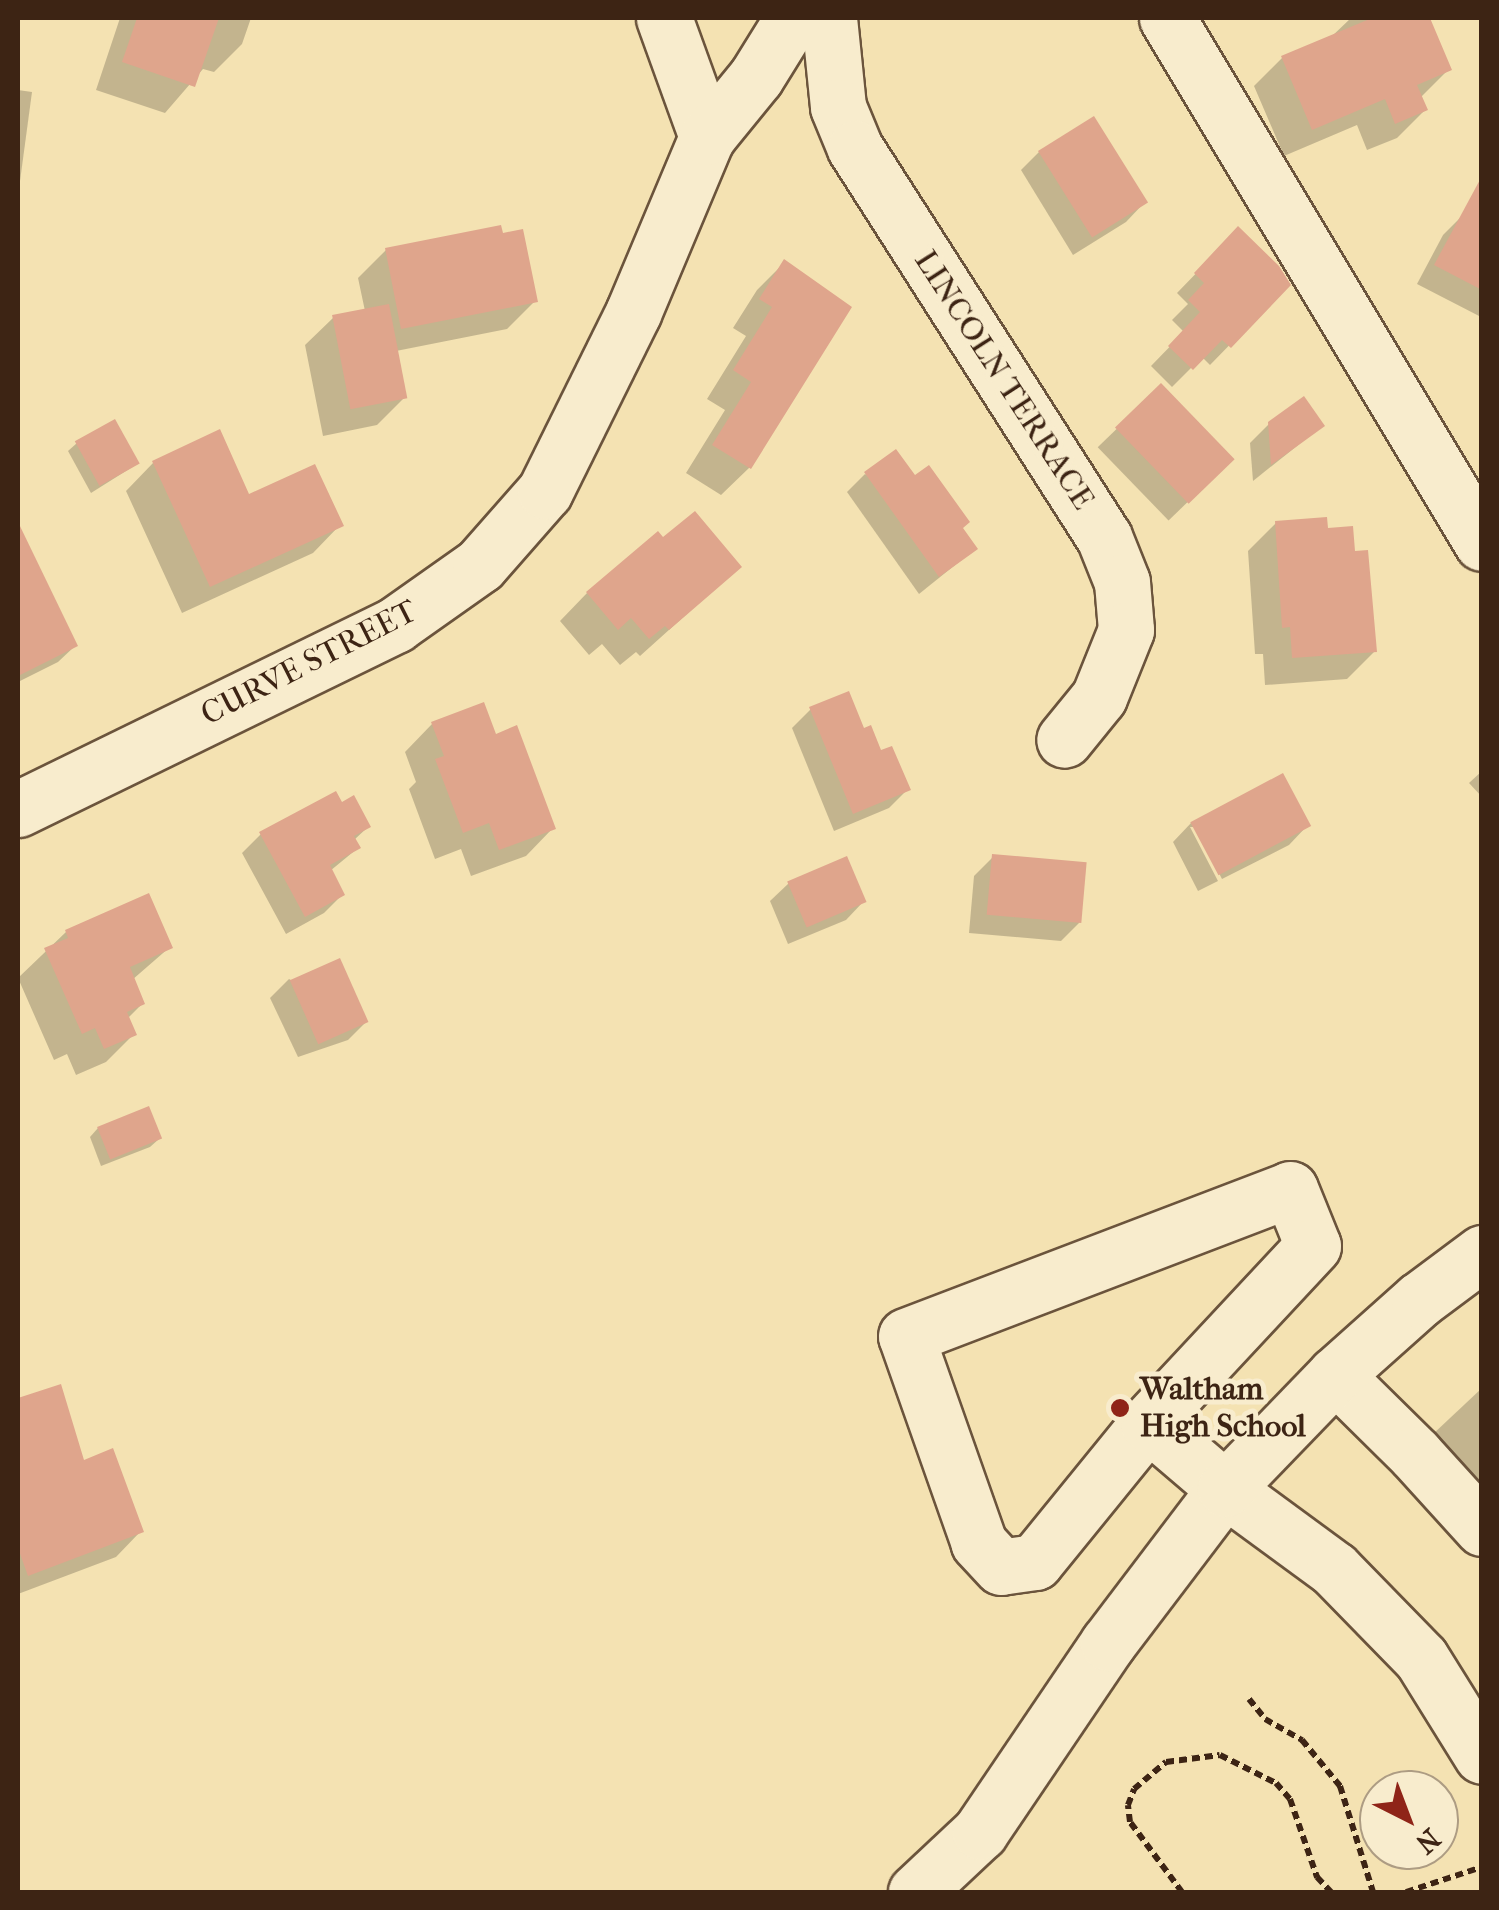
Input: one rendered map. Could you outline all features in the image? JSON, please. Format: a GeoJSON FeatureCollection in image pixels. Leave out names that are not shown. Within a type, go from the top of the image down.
{"type":"FeatureCollection","features":[{"type":"Feature","properties":{"kind":"street"},"geometry":{"type":"LineString","coordinates":[[664,18],[707,137]]}},
{"type":"Feature","properties":{"kind":"street","name":"CURVE STREET"},"geometry":{"type":"LineString","coordinates":[[18,809],[395,625],[480,565],[545,491],[581,424],[707,137],[804,18]]}},
{"type":"Feature","properties":{"kind":"street","name":"LINCOLN TERRACE"},"geometry":{"type":"LineString","coordinates":[[804,18],[856,148],[1104,536],[1122,582],[1126,630],[1099,698],[1064,740]]}},
{"type":"Feature","properties":{"kind":"street"},"geometry":{"type":"LineString","coordinates":[[1167,18],[1482,543]]}},
{"type":"Feature","properties":{"kind":"street"},"geometry":{"type":"LineString","coordinates":[[1290,1189],[1313,1246],[1148,1423],[1034,1562],[1001,1567],[978,1543],[906,1336],[1290,1189]]}},
{"type":"Feature","properties":{"kind":"street"},"geometry":{"type":"LineString","coordinates":[[916,1892],[980,1832],[1108,1643],[1225,1489],[1335,1375],[1419,1300],[1482,1253]]}},
{"type":"Feature","properties":{"kind":"street"},"geometry":{"type":"LineString","coordinates":[[1335,1375],[1482,1528]]}},
{"type":"Feature","properties":{"kind":"street"},"geometry":{"type":"LineString","coordinates":[[1148,1423],[1225,1489],[1334,1569],[1421,1658],[1482,1756]]}},
{"type":"Feature","properties":{"kind":"path"},"geometry":{"type":"LineString","coordinates":[[1249,1700],[1265,1719],[1302,1740],[1340,1786],[1373,1892]]}},
{"type":"Feature","properties":{"kind":"path"},"geometry":{"type":"LineString","coordinates":[[1182,1892],[1130,1822],[1128,1805],[1134,1788],[1166,1762],[1220,1754],[1276,1783],[1290,1799],[1318,1876],[1331,1892]]}},
{"type":"Feature","properties":{"kind":"path"},"geometry":{"type":"LineString","coordinates":[[1406,1892],[1482,1866]]}},
{"type":"Feature","properties":{"kind":"building"},"geometry":{"type":"Polygon","coordinates":[[[137,18],[219,18],[195,87],[122,62],[137,18]]]}},
{"type":"Feature","properties":{"kind":"building"},"geometry":{"type":"Polygon","coordinates":[[[1372,18],[1430,18],[1452,70],[1417,85],[1428,110],[1395,124],[1385,99],[1312,130],[1281,56],[1372,18]]]}},
{"type":"Feature","properties":{"kind":"building"},"geometry":{"type":"Polygon","coordinates":[[[1094,116],[1148,203],[1092,237],[1038,151],[1094,116]]]}},
{"type":"Feature","properties":{"kind":"building"},"geometry":{"type":"Polygon","coordinates":[[[1482,176],[1482,290],[1434,265],[1482,176]]]}},
{"type":"Feature","properties":{"kind":"building"},"geometry":{"type":"Polygon","coordinates":[[[501,225],[503,233],[523,229],[538,302],[401,329],[385,248],[501,225]]]}},
{"type":"Feature","properties":{"kind":"building"},"geometry":{"type":"Polygon","coordinates":[[[1238,226],[1279,266],[1291,285],[1231,348],[1222,340],[1193,370],[1168,346],[1200,312],[1188,300],[1204,283],[1194,273],[1238,226]]]}},
{"type":"Feature","properties":{"kind":"building"},"geometry":{"type":"Polygon","coordinates":[[[784,259],[852,307],[751,469],[712,445],[751,382],[733,370],[772,307],[759,299],[784,259]]]}},
{"type":"Feature","properties":{"kind":"building"},"geometry":{"type":"Polygon","coordinates":[[[389,304],[407,398],[350,409],[332,315],[389,304]]]}},
{"type":"Feature","properties":{"kind":"building"},"geometry":{"type":"Polygon","coordinates":[[[1161,383],[1235,459],[1189,504],[1115,427],[1161,383]]]}},
{"type":"Feature","properties":{"kind":"building"},"geometry":{"type":"Polygon","coordinates":[[[1304,396],[1325,426],[1271,465],[1268,422],[1304,396]]]}},
{"type":"Feature","properties":{"kind":"building"},"geometry":{"type":"Polygon","coordinates":[[[115,419],[140,464],[99,486],[75,441],[115,419]]]}},
{"type":"Feature","properties":{"kind":"building"},"geometry":{"type":"Polygon","coordinates":[[[220,429],[249,494],[315,464],[344,526],[210,587],[152,461],[220,429]]]}},
{"type":"Feature","properties":{"kind":"building"},"geometry":{"type":"Polygon","coordinates":[[[896,449],[915,475],[929,465],[970,522],[963,528],[978,549],[939,577],[864,472],[896,449]]]}},
{"type":"Feature","properties":{"kind":"building"},"geometry":{"type":"Polygon","coordinates":[[[695,511],[742,567],[669,630],[665,626],[649,639],[631,618],[618,630],[586,592],[658,531],[663,537],[695,511]]]}},
{"type":"Feature","properties":{"kind":"building"},"geometry":{"type":"Polygon","coordinates":[[[1327,517],[1328,528],[1353,526],[1355,551],[1368,550],[1377,652],[1292,658],[1290,627],[1282,628],[1275,521],[1327,517]]]}},
{"type":"Feature","properties":{"kind":"building"},"geometry":{"type":"Polygon","coordinates":[[[18,522],[78,646],[18,676],[18,522]]]}},
{"type":"Feature","properties":{"kind":"building"},"geometry":{"type":"Polygon","coordinates":[[[849,691],[864,728],[871,725],[881,750],[892,746],[911,790],[853,814],[809,707],[849,691]]]}},
{"type":"Feature","properties":{"kind":"building"},"geometry":{"type":"Polygon","coordinates":[[[484,702],[496,734],[517,725],[556,829],[499,850],[489,823],[463,833],[435,759],[444,756],[431,722],[484,702]]]}},
{"type":"Feature","properties":{"kind":"building"},"geometry":{"type":"Polygon","coordinates":[[[1283,773],[1311,826],[1218,875],[1190,822],[1283,773]]]}},
{"type":"Feature","properties":{"kind":"building"},"geometry":{"type":"Polygon","coordinates":[[[336,791],[342,802],[354,795],[371,827],[354,836],[361,848],[330,865],[345,895],[305,917],[259,832],[336,791]]]}},
{"type":"Feature","properties":{"kind":"building"},"geometry":{"type":"Polygon","coordinates":[[[992,854],[1087,862],[1081,923],[987,915],[992,854]]]}},
{"type":"Feature","properties":{"kind":"building"},"geometry":{"type":"Polygon","coordinates":[[[847,856],[867,902],[807,927],[787,881],[847,856]]]}},
{"type":"Feature","properties":{"kind":"building"},"geometry":{"type":"Polygon","coordinates":[[[149,893],[173,948],[130,967],[145,1004],[127,1012],[137,1035],[104,1049],[95,1028],[82,1034],[44,948],[68,938],[65,930],[149,893]]]}},
{"type":"Feature","properties":{"kind":"building"},"geometry":{"type":"Polygon","coordinates":[[[340,958],[368,1022],[318,1044],[290,980],[340,958]]]}},
{"type":"Feature","properties":{"kind":"building"},"geometry":{"type":"Polygon","coordinates":[[[149,1106],[162,1138],[110,1159],[97,1127],[149,1106]]]}},
{"type":"Feature","properties":{"kind":"building"},"geometry":{"type":"Polygon","coordinates":[[[61,1384],[84,1460],[113,1448],[144,1532],[28,1576],[18,1548],[18,1398],[61,1384]]]}},
{"type":"Feature","properties":{"kind":"place","name":"Waltham High School"},"geometry":{"type":"Point","coordinates":[1120,1408]}}]}
